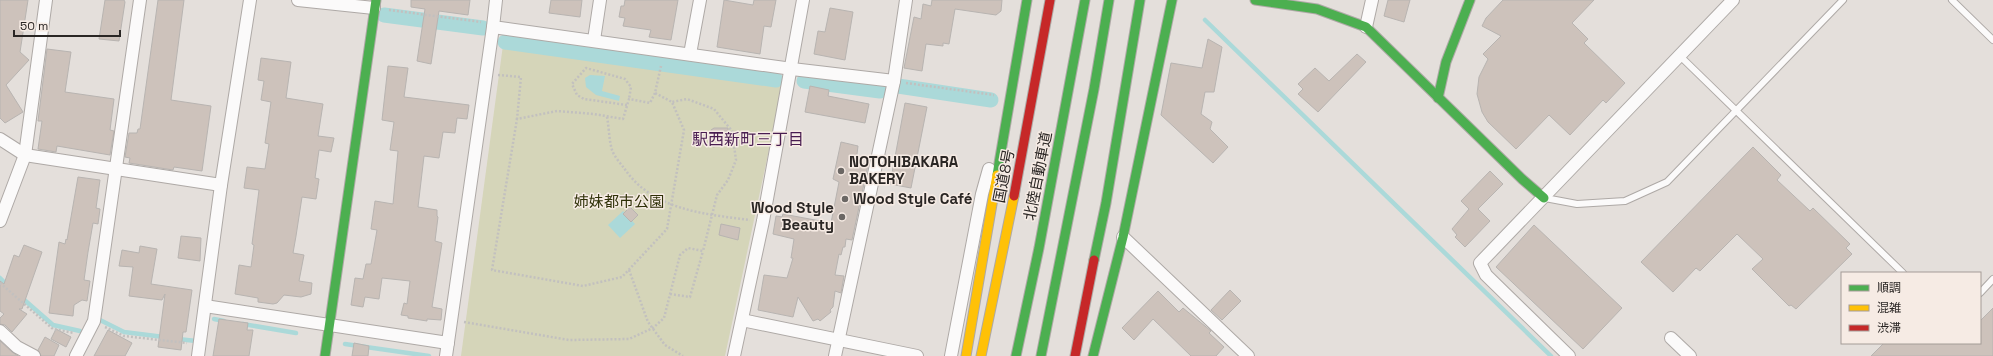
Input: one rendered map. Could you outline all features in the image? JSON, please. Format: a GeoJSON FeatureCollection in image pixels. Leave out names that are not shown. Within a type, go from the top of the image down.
{"type":"FeatureCollection","features":[{"type":"Feature","properties":{"kind":"main road"},"geometry":{"type":"LineString","coordinates":[[966,356],[1027,0]]}},
{"type":"Feature","properties":{"kind":"main road","name":"国道8号"},"geometry":{"type":"LineString","coordinates":[[981,356],[1005,244],[1050,0]]}},
{"type":"Feature","properties":{"kind":"main road","name":"北陸自動車道"},"geometry":{"type":"LineString","coordinates":[[1016,356],[1041,240],[1085,0]]}},
{"type":"Feature","properties":{"kind":"main road"},"geometry":{"type":"LineString","coordinates":[[1041,356],[1093,96],[1109,0]]}},
{"type":"Feature","properties":{"kind":"main road"},"geometry":{"type":"LineString","coordinates":[[1075,356],[1106,204],[1140,0]]}},
{"type":"Feature","properties":{"kind":"main road"},"geometry":{"type":"LineString","coordinates":[[1093,356],[1123,237],[1172,0]]}},
{"type":"Feature","properties":{"kind":"main road"},"geometry":{"type":"LineString","coordinates":[[1255,0],[1317,9],[1366,26],[1438,98],[1522,179],[1544,198]]}},
{"type":"Feature","properties":{"kind":"main road"},"geometry":{"type":"LineString","coordinates":[[1438,98],[1446,62],[1470,0]]}},
{"type":"Feature","properties":{"kind":"main road"},"geometry":{"type":"LineString","coordinates":[[325,356],[375,4]]}},
{"type":"Feature","properties":{"kind":"street"},"geometry":{"type":"LineString","coordinates":[[0,221],[25,155],[46,0]]}},
{"type":"Feature","properties":{"kind":"street"},"geometry":{"type":"LineString","coordinates":[[76,356],[94,321],[140,0]]}},
{"type":"Feature","properties":{"kind":"street"},"geometry":{"type":"LineString","coordinates":[[199,350],[221,185],[250,0]]}},
{"type":"Feature","properties":{"kind":"street"},"geometry":{"type":"LineString","coordinates":[[298,0],[375,4]]}},
{"type":"Feature","properties":{"kind":"street"},"geometry":{"type":"LineString","coordinates":[[446,356],[496,0]]}},
{"type":"Feature","properties":{"kind":"street"},"geometry":{"type":"LineString","coordinates":[[594,40],[600,0]]}},
{"type":"Feature","properties":{"kind":"street"},"geometry":{"type":"LineString","coordinates":[[690,54],[700,0]]}},
{"type":"Feature","properties":{"kind":"street"},"geometry":{"type":"LineString","coordinates":[[734,356],[763,221],[792,69],[803,0]]}},
{"type":"Feature","properties":{"kind":"street"},"geometry":{"type":"LineString","coordinates":[[836,356],[894,81],[906,0]]}},
{"type":"Feature","properties":{"kind":"street"},"geometry":{"type":"LineString","coordinates":[[1366,26],[1372,0]]}},
{"type":"Feature","properties":{"kind":"street"},"geometry":{"type":"LineString","coordinates":[[1568,356],[1486,275],[1480,263],[1733,0]]}},
{"type":"Feature","properties":{"kind":"street"},"geometry":{"type":"LineString","coordinates":[[493,27],[792,69],[894,81]]}},
{"type":"Feature","properties":{"kind":"street"},"geometry":{"type":"LineString","coordinates":[[951,356],[982,194],[1009,106]]}},
{"type":"Feature","properties":{"kind":"street"},"geometry":{"type":"LineString","coordinates":[[0,139],[25,155],[221,185]]}},
{"type":"Feature","properties":{"kind":"street"},"geometry":{"type":"LineString","coordinates":[[1123,237],[1248,356]]}},
{"type":"Feature","properties":{"kind":"street"},"geometry":{"type":"LineString","coordinates":[[205,306],[448,342]]}},
{"type":"Feature","properties":{"kind":"street"},"geometry":{"type":"LineString","coordinates":[[742,320],[917,356]]}},
{"type":"Feature","properties":{"kind":"street"},"geometry":{"type":"LineString","coordinates":[[0,331],[17,347],[34,356]]}},
{"type":"Feature","properties":{"kind":"street"},"geometry":{"type":"LineString","coordinates":[[1671,338],[1690,356]]}},
{"type":"Feature","properties":{"kind":"lane"},"geometry":{"type":"LineString","coordinates":[[1544,198],[1577,204],[1625,202],[1666,182],[1843,0]]}},
{"type":"Feature","properties":{"kind":"lane"},"geometry":{"type":"LineString","coordinates":[[1952,0],[1993,40]]}},
{"type":"Feature","properties":{"kind":"lane"},"geometry":{"type":"LineString","coordinates":[[1680,56],[1902,272]]}},
{"type":"Feature","properties":{"kind":"lane"},"geometry":{"type":"LineString","coordinates":[[1981,292],[1993,279]]}},
{"type":"Feature","properties":{"kind":"path"},"geometry":{"type":"LineString","coordinates":[[375,4],[484,22],[493,27]]}},
{"type":"Feature","properties":{"kind":"path"},"geometry":{"type":"LineString","coordinates":[[629,99],[650,103],[655,93],[661,66]]}},
{"type":"Feature","properties":{"kind":"path"},"geometry":{"type":"LineString","coordinates":[[517,119],[557,111],[623,119],[629,99],[631,87],[625,79],[586,68],[572,84],[577,95],[584,99],[627,105]]}},
{"type":"Feature","properties":{"kind":"path"},"geometry":{"type":"LineString","coordinates":[[485,74],[522,77],[517,119],[492,270],[583,286],[622,277],[667,229],[684,130],[672,102],[655,93]]}},
{"type":"Feature","properties":{"kind":"path"},"geometry":{"type":"LineString","coordinates":[[894,81],[997,96]]}},
{"type":"Feature","properties":{"kind":"path"},"geometry":{"type":"LineString","coordinates":[[670,294],[690,297],[717,195],[728,180],[736,160],[732,131],[714,109],[687,98],[672,102]]}},
{"type":"Feature","properties":{"kind":"path"},"geometry":{"type":"LineString","coordinates":[[607,117],[612,151],[630,177],[649,194],[671,206],[711,215],[763,221]]}},
{"type":"Feature","properties":{"kind":"path"},"geometry":{"type":"LineString","coordinates":[[452,319],[569,340],[629,339],[653,328],[664,318],[680,255],[688,248],[703,251]]}},
{"type":"Feature","properties":{"kind":"path"},"geometry":{"type":"LineString","coordinates":[[629,270],[648,322],[665,345],[683,356]]}},
{"type":"Feature","properties":{"kind":"path"},"geometry":{"type":"LineString","coordinates":[[0,283],[53,329],[86,335]]}},
{"type":"Feature","properties":{"kind":"path"},"geometry":{"type":"LineString","coordinates":[[94,321],[124,336],[199,350]]}},
{"type":"Feature","properties":{"kind":"green space","name":"姉妹都市公園"},"geometry":{"type":"Polygon","coordinates":[[[503,45],[783,84],[725,356],[461,356],[503,45]]]}},
{"type":"Feature","properties":{"kind":"water"},"geometry":{"type":"Polygon","coordinates":[[[590,75],[605,76],[602,91],[620,96],[619,101],[596,95],[586,87],[585,78],[590,75]]]}},
{"type":"Feature","properties":{"kind":"water"},"geometry":{"type":"Polygon","coordinates":[[[623,211],[635,224],[620,238],[608,225],[623,211]]]}},
{"type":"Feature","properties":{"kind":"building"},"geometry":{"type":"Polygon","coordinates":[[[0,0],[28,0],[20,52],[29,60],[6,85],[23,112],[5,123],[0,118],[0,0]]]}},
{"type":"Feature","properties":{"kind":"building"},"geometry":{"type":"Polygon","coordinates":[[[105,0],[124,0],[125,2],[119,41],[99,39],[105,0]]]}},
{"type":"Feature","properties":{"kind":"building"},"geometry":{"type":"Polygon","coordinates":[[[158,0],[184,0],[171,100],[211,106],[202,171],[174,167],[173,170],[129,163],[130,158],[125,157],[129,133],[137,133],[138,129],[140,129],[158,0]]]}},
{"type":"Feature","properties":{"kind":"building"},"geometry":{"type":"Polygon","coordinates":[[[411,0],[470,0],[468,15],[439,11],[431,64],[417,61],[425,9],[411,7],[411,0]]]}},
{"type":"Feature","properties":{"kind":"building"},"geometry":{"type":"Polygon","coordinates":[[[551,0],[582,0],[580,17],[549,13],[551,0]]]}},
{"type":"Feature","properties":{"kind":"building"},"geometry":{"type":"Polygon","coordinates":[[[625,0],[678,0],[671,40],[649,37],[651,30],[623,26],[625,18],[619,17],[621,6],[624,6],[625,0]]]}},
{"type":"Feature","properties":{"kind":"building"},"geometry":{"type":"Polygon","coordinates":[[[724,0],[753,5],[754,0],[776,0],[771,27],[764,26],[760,54],[717,47],[724,0]]]}},
{"type":"Feature","properties":{"kind":"building"},"geometry":{"type":"Polygon","coordinates":[[[932,0],[1002,0],[1001,11],[996,15],[955,9],[949,44],[943,43],[943,46],[926,44],[922,71],[904,68],[914,17],[921,19],[923,4],[931,6],[932,0]]]}},
{"type":"Feature","properties":{"kind":"building"},"geometry":{"type":"Polygon","coordinates":[[[1388,0],[1410,0],[1404,22],[1384,16],[1388,0]]]}},
{"type":"Feature","properties":{"kind":"building"},"geometry":{"type":"Polygon","coordinates":[[[1503,0],[1594,0],[1572,23],[1588,39],[1584,43],[1625,83],[1606,103],[1603,100],[1570,135],[1549,115],[1516,149],[1488,122],[1482,112],[1477,94],[1479,77],[1488,59],[1483,54],[1501,36],[1482,26],[1486,18],[1503,0]]]}},
{"type":"Feature","properties":{"kind":"building"},"geometry":{"type":"Polygon","coordinates":[[[830,8],[853,12],[845,60],[814,54],[818,31],[825,32],[830,8]]]}},
{"type":"Feature","properties":{"kind":"building"},"geometry":{"type":"Polygon","coordinates":[[[1208,39],[1222,47],[1214,92],[1205,92],[1201,114],[1212,122],[1210,129],[1228,147],[1213,163],[1161,115],[1171,63],[1202,68],[1208,39]]]}},
{"type":"Feature","properties":{"kind":"building"},"geometry":{"type":"Polygon","coordinates":[[[47,49],[71,52],[65,92],[114,99],[110,130],[114,131],[110,155],[57,146],[56,152],[38,149],[42,121],[38,121],[47,49]]]}},
{"type":"Feature","properties":{"kind":"building"},"geometry":{"type":"Polygon","coordinates":[[[1357,54],[1366,62],[1318,112],[1298,94],[1303,89],[1298,84],[1315,68],[1329,81],[1357,54]]]}},
{"type":"Feature","properties":{"kind":"building"},"geometry":{"type":"Polygon","coordinates":[[[261,58],[291,62],[286,98],[323,104],[318,136],[334,138],[331,152],[319,150],[315,178],[319,179],[316,199],[302,197],[293,253],[304,255],[299,281],[312,283],[311,294],[301,297],[284,295],[277,303],[273,304],[258,302],[258,298],[235,294],[239,265],[251,267],[254,245],[252,244],[259,190],[244,188],[247,167],[265,169],[269,144],[265,143],[271,102],[261,100],[264,81],[258,80],[261,58]]]}},
{"type":"Feature","properties":{"kind":"building"},"geometry":{"type":"Polygon","coordinates":[[[388,66],[408,68],[404,97],[469,105],[467,119],[457,118],[455,133],[443,132],[439,158],[424,156],[418,207],[437,210],[438,217],[435,241],[442,243],[432,307],[442,309],[441,320],[427,319],[427,321],[408,318],[408,316],[401,315],[404,303],[407,304],[410,281],[382,278],[379,299],[365,297],[363,307],[351,305],[355,278],[363,279],[366,264],[371,264],[377,230],[371,229],[375,201],[393,204],[398,151],[390,150],[394,122],[382,120],[388,66]]]}},
{"type":"Feature","properties":{"kind":"building"},"geometry":{"type":"Polygon","coordinates":[[[810,86],[829,90],[828,96],[869,104],[865,123],[805,112],[810,86]]]}},
{"type":"Feature","properties":{"kind":"building"},"geometry":{"type":"Polygon","coordinates":[[[905,103],[927,107],[911,188],[890,184],[905,103]]]}},
{"type":"Feature","properties":{"kind":"building"},"geometry":{"type":"Polygon","coordinates":[[[714,128],[728,128],[728,144],[713,147],[711,130],[714,128]]]}},
{"type":"Feature","properties":{"kind":"building"},"geometry":{"type":"Polygon","coordinates":[[[841,142],[858,146],[856,162],[868,165],[852,240],[846,239],[845,247],[843,247],[841,255],[839,254],[835,275],[844,276],[841,293],[835,291],[833,307],[830,310],[831,312],[820,321],[818,319],[813,321],[798,297],[793,317],[758,310],[764,275],[787,278],[793,258],[791,258],[794,239],[773,234],[776,216],[782,217],[783,214],[831,223],[839,182],[833,179],[841,142]]]}},
{"type":"Feature","properties":{"kind":"building"},"geometry":{"type":"Polygon","coordinates":[[[1753,147],[1781,175],[1777,180],[1810,211],[1813,208],[1850,244],[1846,248],[1852,254],[1796,309],[1791,305],[1789,306],[1752,269],[1763,259],[1737,234],[1700,271],[1696,268],[1673,292],[1641,262],[1753,147]]]}},
{"type":"Feature","properties":{"kind":"building"},"geometry":{"type":"Polygon","coordinates":[[[1490,171],[1503,184],[1478,209],[1490,221],[1465,247],[1455,237],[1457,235],[1452,229],[1469,209],[1461,201],[1490,171]]]}},
{"type":"Feature","properties":{"kind":"building"},"geometry":{"type":"Polygon","coordinates":[[[78,177],[100,180],[96,208],[100,209],[98,224],[93,223],[84,280],[90,281],[87,301],[82,300],[74,305],[73,316],[49,313],[59,242],[65,244],[66,239],[67,240],[78,177]]]}},
{"type":"Feature","properties":{"kind":"building"},"geometry":{"type":"Polygon","coordinates":[[[630,207],[638,215],[631,222],[623,214],[630,207]]]}},
{"type":"Feature","properties":{"kind":"building"},"geometry":{"type":"Polygon","coordinates":[[[721,224],[740,228],[738,240],[719,235],[721,224]]]}},
{"type":"Feature","properties":{"kind":"building"},"geometry":{"type":"Polygon","coordinates":[[[1534,225],[1622,308],[1583,349],[1496,267],[1534,225]]]}},
{"type":"Feature","properties":{"kind":"building"},"geometry":{"type":"Polygon","coordinates":[[[181,236],[201,238],[200,261],[178,258],[181,236]]]}},
{"type":"Feature","properties":{"kind":"building"},"geometry":{"type":"Polygon","coordinates":[[[24,245],[42,252],[22,309],[19,309],[27,314],[12,332],[5,325],[0,324],[0,318],[4,314],[0,311],[0,281],[4,284],[14,255],[19,257],[24,245]]]}},
{"type":"Feature","properties":{"kind":"building"},"geometry":{"type":"Polygon","coordinates":[[[140,246],[157,249],[151,284],[192,290],[186,332],[183,332],[181,350],[158,347],[165,294],[162,300],[129,296],[133,267],[119,266],[122,250],[139,253],[140,246]]]}},
{"type":"Feature","properties":{"kind":"building"},"geometry":{"type":"Polygon","coordinates":[[[1230,290],[1241,301],[1222,320],[1211,310],[1230,290]]]}},
{"type":"Feature","properties":{"kind":"building"},"geometry":{"type":"Polygon","coordinates":[[[1158,291],[1179,312],[1183,308],[1211,331],[1209,333],[1224,347],[1216,356],[1191,356],[1153,319],[1134,340],[1122,328],[1158,291]]]}},
{"type":"Feature","properties":{"kind":"building"},"geometry":{"type":"Polygon","coordinates":[[[1993,308],[1993,356],[1871,356],[1883,344],[1981,344],[1981,320],[1993,308]]]}},
{"type":"Feature","properties":{"kind":"building"},"geometry":{"type":"Polygon","coordinates":[[[219,319],[248,323],[247,330],[253,330],[249,356],[213,356],[219,319]]]}},
{"type":"Feature","properties":{"kind":"building"},"geometry":{"type":"Polygon","coordinates":[[[56,329],[71,337],[66,347],[51,339],[56,329]]]}},
{"type":"Feature","properties":{"kind":"building"},"geometry":{"type":"Polygon","coordinates":[[[108,330],[132,343],[125,356],[94,356],[108,330]]]}},
{"type":"Feature","properties":{"kind":"building"},"geometry":{"type":"Polygon","coordinates":[[[45,337],[59,345],[54,356],[41,356],[38,350],[45,337]]]}},
{"type":"Feature","properties":{"kind":"building"},"geometry":{"type":"Polygon","coordinates":[[[0,341],[12,352],[18,356],[0,356],[0,341]]]}},
{"type":"Feature","properties":{"kind":"building"},"geometry":{"type":"Polygon","coordinates":[[[354,343],[369,346],[368,356],[352,356],[354,343]]]}},
{"type":"Feature","properties":{"kind":"waterway"},"geometry":{"type":"LineString","coordinates":[[384,15],[483,28]]}},
{"type":"Feature","properties":{"kind":"waterway"},"geometry":{"type":"LineString","coordinates":[[1205,20],[1551,356]]}},
{"type":"Feature","properties":{"kind":"waterway"},"geometry":{"type":"LineString","coordinates":[[505,42],[776,80]]}},
{"type":"Feature","properties":{"kind":"waterway"},"geometry":{"type":"LineString","coordinates":[[804,81],[880,91]]}},
{"type":"Feature","properties":{"kind":"waterway"},"geometry":{"type":"LineString","coordinates":[[898,86],[991,100]]}},
{"type":"Feature","properties":{"kind":"waterway"},"geometry":{"type":"LineString","coordinates":[[0,278],[9,287]]}},
{"type":"Feature","properties":{"kind":"waterway"},"geometry":{"type":"LineString","coordinates":[[21,297],[53,325],[80,331]]}},
{"type":"Feature","properties":{"kind":"waterway"},"geometry":{"type":"LineString","coordinates":[[98,319],[124,332],[164,337]]}},
{"type":"Feature","properties":{"kind":"waterway"},"geometry":{"type":"LineString","coordinates":[[214,319],[224,321]]}},
{"type":"Feature","properties":{"kind":"waterway"},"geometry":{"type":"LineString","coordinates":[[243,324],[296,333]]}},
{"type":"Feature","properties":{"kind":"waterway"},"geometry":{"type":"LineString","coordinates":[[178,339],[196,341]]}},
{"type":"Feature","properties":{"kind":"waterway"},"geometry":{"type":"LineString","coordinates":[[345,344],[429,356]]}},
{"type":"Feature","properties":{"kind":"traffic: fast"},"geometry":{"type":"LineString","coordinates":[[325,356],[376,0]]}},
{"type":"Feature","properties":{"kind":"traffic: fast"},"geometry":{"type":"LineString","coordinates":[[997,175],[1027,0]]}},
{"type":"Feature","properties":{"kind":"traffic: fast"},"geometry":{"type":"LineString","coordinates":[[1016,356],[1039,248],[1085,0]]}},
{"type":"Feature","properties":{"kind":"traffic: fast"},"geometry":{"type":"LineString","coordinates":[[1041,356],[1094,89],[1109,0]]}},
{"type":"Feature","properties":{"kind":"traffic: fast"},"geometry":{"type":"LineString","coordinates":[[1094,260],[1106,203],[1140,0]]}},
{"type":"Feature","properties":{"kind":"traffic: fast"},"geometry":{"type":"LineString","coordinates":[[1093,356],[1123,237],[1172,0]]}},
{"type":"Feature","properties":{"kind":"traffic: fast"},"geometry":{"type":"LineString","coordinates":[[1255,0],[1317,9],[1366,27],[1522,179],[1544,198]]}},
{"type":"Feature","properties":{"kind":"traffic: fast"},"geometry":{"type":"LineString","coordinates":[[1438,98],[1446,62],[1470,0]]}},
{"type":"Feature","properties":{"kind":"traffic: slow"},"geometry":{"type":"LineString","coordinates":[[966,356],[997,175]]}},
{"type":"Feature","properties":{"kind":"traffic: slow"},"geometry":{"type":"LineString","coordinates":[[981,356],[1014,196]]}},
{"type":"Feature","properties":{"kind":"traffic: jam"},"geometry":{"type":"LineString","coordinates":[[1014,196],[1050,0]]}},
{"type":"Feature","properties":{"kind":"traffic: jam"},"geometry":{"type":"LineString","coordinates":[[1075,356],[1094,260]]}},
{"type":"Feature","properties":{"kind":"place","name":"NOTOHIBAKARA BAKERY"},"geometry":{"type":"Point","coordinates":[841,171]}},
{"type":"Feature","properties":{"kind":"place","name":"Wood Style Café"},"geometry":{"type":"Point","coordinates":[845,199]}},
{"type":"Feature","properties":{"kind":"place","name":"Wood Style Beauty"},"geometry":{"type":"Point","coordinates":[842,217]}},
{"type":"Feature","properties":{"kind":"district","name":"駅西新町三丁目"},"geometry":{"type":"Point","coordinates":[748,139]}}]}
